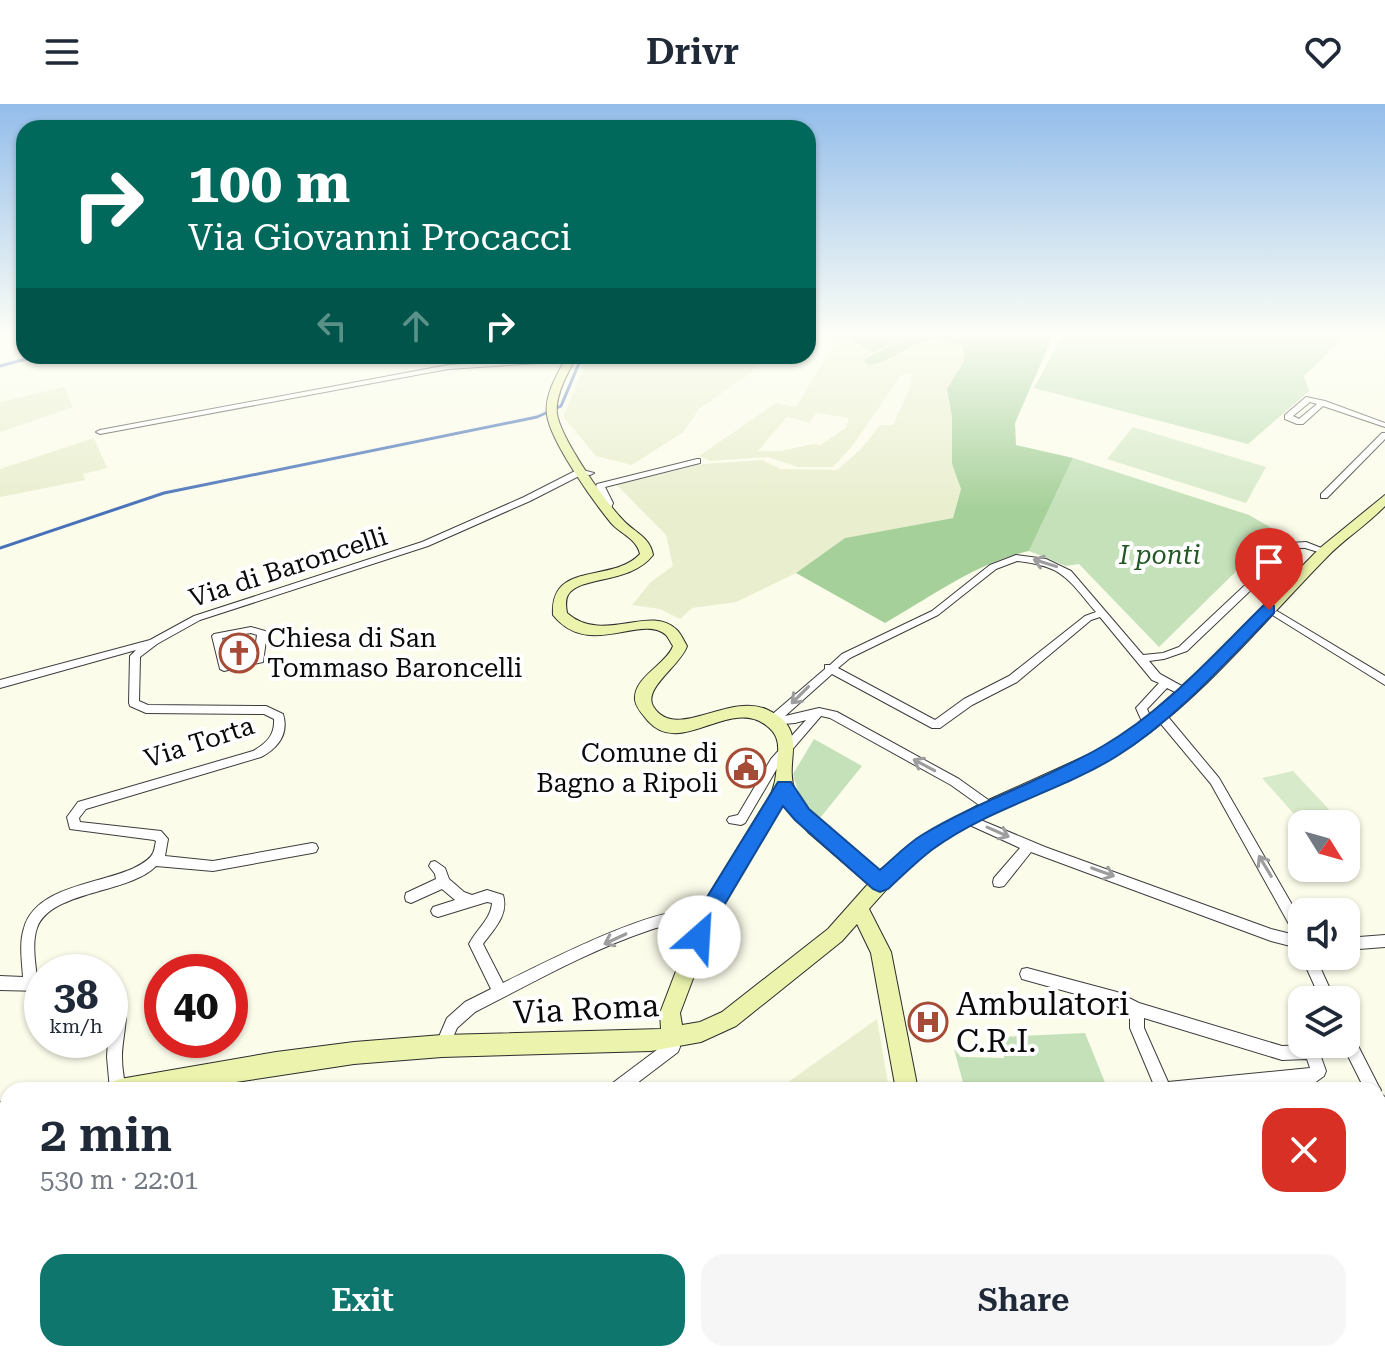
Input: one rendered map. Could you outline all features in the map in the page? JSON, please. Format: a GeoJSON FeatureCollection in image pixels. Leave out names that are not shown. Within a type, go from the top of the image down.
{"type":"FeatureCollection","features":[{"type":"Feature","properties":{"kind":"street"},"geometry":{"type":"LineString","coordinates":[[100,432],[312,392]]}},
{"type":"Feature","properties":{"kind":"street"},"geometry":{"type":"LineString","coordinates":[[559,392],[552,413],[581,468],[619,524],[642,541],[647,555],[631,570],[585,578],[569,585],[558,607],[562,619],[574,628],[587,632],[652,625],[674,633],[679,641],[679,653],[647,685],[643,698],[651,716],[662,723],[686,727],[747,710],[758,711],[787,737],[784,787],[699,921],[670,1013],[673,1047],[660,1060],[627,1082]]}},
{"type":"Feature","properties":{"kind":"street"},"geometry":{"type":"LineString","coordinates":[[1322,403],[1300,422],[1288,416],[1309,399],[1322,403],[1385,425]]}},
{"type":"Feature","properties":{"kind":"street"},"geometry":{"type":"LineString","coordinates":[[1324,496],[1385,435]]}},
{"type":"Feature","properties":{"kind":"street"},"geometry":{"type":"LineString","coordinates":[[607,509],[609,503],[600,486],[697,461]]}},
{"type":"Feature","properties":{"kind":"street","name":"Via di Baroncelli"},"geometry":{"type":"LineString","coordinates":[[0,684],[153,642],[162,634],[197,618],[425,544],[514,506],[581,468]]}},
{"type":"Feature","properties":{"kind":"street","name":"Via Roma"},"geometry":{"type":"LineString","coordinates":[[167,1082],[315,1057],[442,1046],[673,1038],[701,1032],[729,1019],[828,942],[912,852],[990,807],[1107,753],[1154,720],[1185,693],[1325,551],[1363,522],[1385,499]]}},
{"type":"Feature","properties":{"kind":"street"},"geometry":{"type":"LineString","coordinates":[[1141,659],[1164,656],[1183,649],[1293,545],[1325,551]]}},
{"type":"Feature","properties":{"kind":"street"},"geometry":{"type":"LineString","coordinates":[[772,721],[829,668],[853,651],[935,613],[993,567],[1008,560],[1033,559],[1061,569],[1156,677],[1185,693]]}},
{"type":"Feature","properties":{"kind":"street"},"geometry":{"type":"LineString","coordinates":[[829,668],[936,725],[968,702],[1013,679],[1088,618],[1102,613]]}},
{"type":"Feature","properties":{"kind":"street"},"geometry":{"type":"LineString","coordinates":[[1277,614],[1385,681]]}},
{"type":"Feature","properties":{"kind":"street","name":"Via di Baroncelli"},"geometry":{"type":"LineString","coordinates":[[251,630],[262,633],[259,660],[224,667],[217,636],[251,630]]}},
{"type":"Feature","properties":{"kind":"street","name":"Via Torta"},"geometry":{"type":"LineString","coordinates":[[153,642],[135,656],[134,703],[146,709],[266,710],[279,717],[281,727],[271,745],[257,754],[93,800],[75,813],[73,823],[80,829],[157,835],[163,843],[156,861]]}},
{"type":"Feature","properties":{"kind":"street"},"geometry":{"type":"LineString","coordinates":[[1166,683],[1141,708],[1208,771],[1288,911]]}},
{"type":"Feature","properties":{"kind":"street"},"geometry":{"type":"LineString","coordinates":[[772,721],[819,712],[833,715],[955,782],[990,807]]}},
{"type":"Feature","properties":{"kind":"street"},"geometry":{"type":"LineString","coordinates":[[733,820],[741,820],[775,762],[819,712]]}},
{"type":"Feature","properties":{"kind":"street"},"geometry":{"type":"LineString","coordinates":[[784,787],[802,815],[880,883]]}},
{"type":"Feature","properties":{"kind":"street"},"geometry":{"type":"LineString","coordinates":[[967,819],[1029,846],[1288,939]]}},
{"type":"Feature","properties":{"kind":"street"},"geometry":{"type":"LineString","coordinates":[[999,882],[1029,846]]}},
{"type":"Feature","properties":{"kind":"street"},"geometry":{"type":"LineString","coordinates":[[33,954],[31,925],[39,912],[53,902],[134,874],[156,861],[213,866],[312,848]]}},
{"type":"Feature","properties":{"kind":"street"},"geometry":{"type":"LineString","coordinates":[[435,866],[441,872],[443,882],[459,896],[470,900]]}},
{"type":"Feature","properties":{"kind":"street"},"geometry":{"type":"LineString","coordinates":[[411,897],[443,882]]}},
{"type":"Feature","properties":{"kind":"street"},"geometry":{"type":"LineString","coordinates":[[438,911],[487,896],[498,899],[500,907],[497,917],[481,933],[476,944],[500,992]]}},
{"type":"Feature","properties":{"kind":"street"},"geometry":{"type":"LineString","coordinates":[[859,908],[881,952],[905,1082]]}},
{"type":"Feature","properties":{"kind":"street"},"geometry":{"type":"LineString","coordinates":[[442,1046],[452,1023],[462,1013],[500,992],[637,928],[672,917],[699,921]]}},
{"type":"Feature","properties":{"kind":"street"},"geometry":{"type":"LineString","coordinates":[[1360,943],[1385,941]]}},
{"type":"Feature","properties":{"kind":"street"},"geometry":{"type":"LineString","coordinates":[[1027,974],[1117,999],[1137,1009],[1271,1051],[1288,1051]]}},
{"type":"Feature","properties":{"kind":"street"},"geometry":{"type":"LineString","coordinates":[[0,983],[24,984]]}},
{"type":"Feature","properties":{"kind":"street"},"geometry":{"type":"LineString","coordinates":[[1137,1009],[1137,1028],[1161,1082]]}},
{"type":"Feature","properties":{"kind":"street"},"geometry":{"type":"LineString","coordinates":[[114,1058],[118,1082]]}},
{"type":"Feature","properties":{"kind":"street"},"geometry":{"type":"LineString","coordinates":[[1250,1082],[1313,1076],[1319,1071],[1314,1058]]}},
{"type":"Feature","properties":{"kind":"street"},"geometry":{"type":"LineString","coordinates":[[1357,1058],[1369,1082]]}},
{"type":"Feature","properties":{"kind":"green space"},"geometry":{"type":"Polygon","coordinates":[[[44,392],[66,392],[73,407],[0,432],[0,402],[44,392]]]}},
{"type":"Feature","properties":{"kind":"green space"},"geometry":{"type":"Polygon","coordinates":[[[574,392],[724,392],[700,408],[683,432],[632,465],[596,456],[563,416],[574,392]]]}},
{"type":"Feature","properties":{"kind":"green space"},"geometry":{"type":"Polygon","coordinates":[[[805,392],[890,392],[853,445],[833,467],[798,467],[768,457],[711,461],[699,456],[776,403],[796,407],[805,392]],[[816,413],[810,423],[787,417],[758,451],[820,445],[846,428],[849,418],[816,413]]]}},
{"type":"Feature","properties":{"kind":"green space"},"geometry":{"type":"Polygon","coordinates":[[[908,392],[947,392],[952,417],[952,464],[961,489],[953,518],[845,538],[796,573],[736,602],[692,608],[680,619],[660,609],[632,605],[651,582],[673,566],[666,535],[617,485],[703,464],[762,460],[780,469],[837,470],[862,448],[880,425],[893,425],[908,392]]]}},
{"type":"Feature","properties":{"kind":"green space"},"geometry":{"type":"Polygon","coordinates":[[[947,392],[1029,392],[1015,423],[1016,445],[1073,458],[1029,551],[972,572],[885,623],[796,573],[845,538],[953,518],[961,489],[952,464],[952,417],[947,392]]]}},
{"type":"Feature","properties":{"kind":"green space"},"geometry":{"type":"Polygon","coordinates":[[[1048,392],[1308,392],[1248,444],[1048,392]]]}},
{"type":"Feature","properties":{"kind":"green space"},"geometry":{"type":"Polygon","coordinates":[[[1133,427],[1266,467],[1246,503],[1107,459],[1133,427]]]}},
{"type":"Feature","properties":{"kind":"green space"},"geometry":{"type":"Polygon","coordinates":[[[94,438],[107,468],[83,474],[85,480],[0,497],[0,469],[94,438]]]}},
{"type":"Feature","properties":{"kind":"green space","name":"I ponti"},"geometry":{"type":"Polygon","coordinates":[[[1073,458],[1249,515],[1277,531],[1159,647],[1079,564],[1066,566],[1029,551],[1073,458]]]}},
{"type":"Feature","properties":{"kind":"green space"},"geometry":{"type":"Polygon","coordinates":[[[814,739],[862,766],[820,818],[802,799],[793,774],[814,739]]]}},
{"type":"Feature","properties":{"kind":"green space"},"geometry":{"type":"Polygon","coordinates":[[[1293,771],[1329,810],[1291,810],[1262,778],[1293,771]]]}},
{"type":"Feature","properties":{"kind":"green space"},"geometry":{"type":"Polygon","coordinates":[[[877,1019],[888,1082],[788,1082],[877,1019]]]}},
{"type":"Feature","properties":{"kind":"green space"},"geometry":{"type":"Polygon","coordinates":[[[1085,1033],[1105,1082],[963,1082],[954,1049],[961,1057],[1004,1058],[1000,1037],[1085,1033]]]}},
{"type":"Feature","properties":{"kind":"waterway"},"geometry":{"type":"LineString","coordinates":[[0,548],[164,493],[537,417],[561,406],[567,392]]}},
{"type":"Feature","properties":{"kind":"place","name":"Chiesa di San Tommaso Baroncelli"},"geometry":{"type":"Point","coordinates":[239,653]}},
{"type":"Feature","properties":{"kind":"place","name":"Comune di Bagno a Ripoli"},"geometry":{"type":"Point","coordinates":[746,768]}},
{"type":"Feature","properties":{"kind":"place","name":"Ambulatori C.R.I."},"geometry":{"type":"Point","coordinates":[928,1022]}},
{"type":"Feature","properties":{"kind":"route"},"geometry":{"type":"LineString","coordinates":[[699,937],[700,933],[712,926],[708,913],[784,787],[802,815],[880,883],[926,843],[990,807],[1122,744],[1185,693],[1269,610]]}}]}
